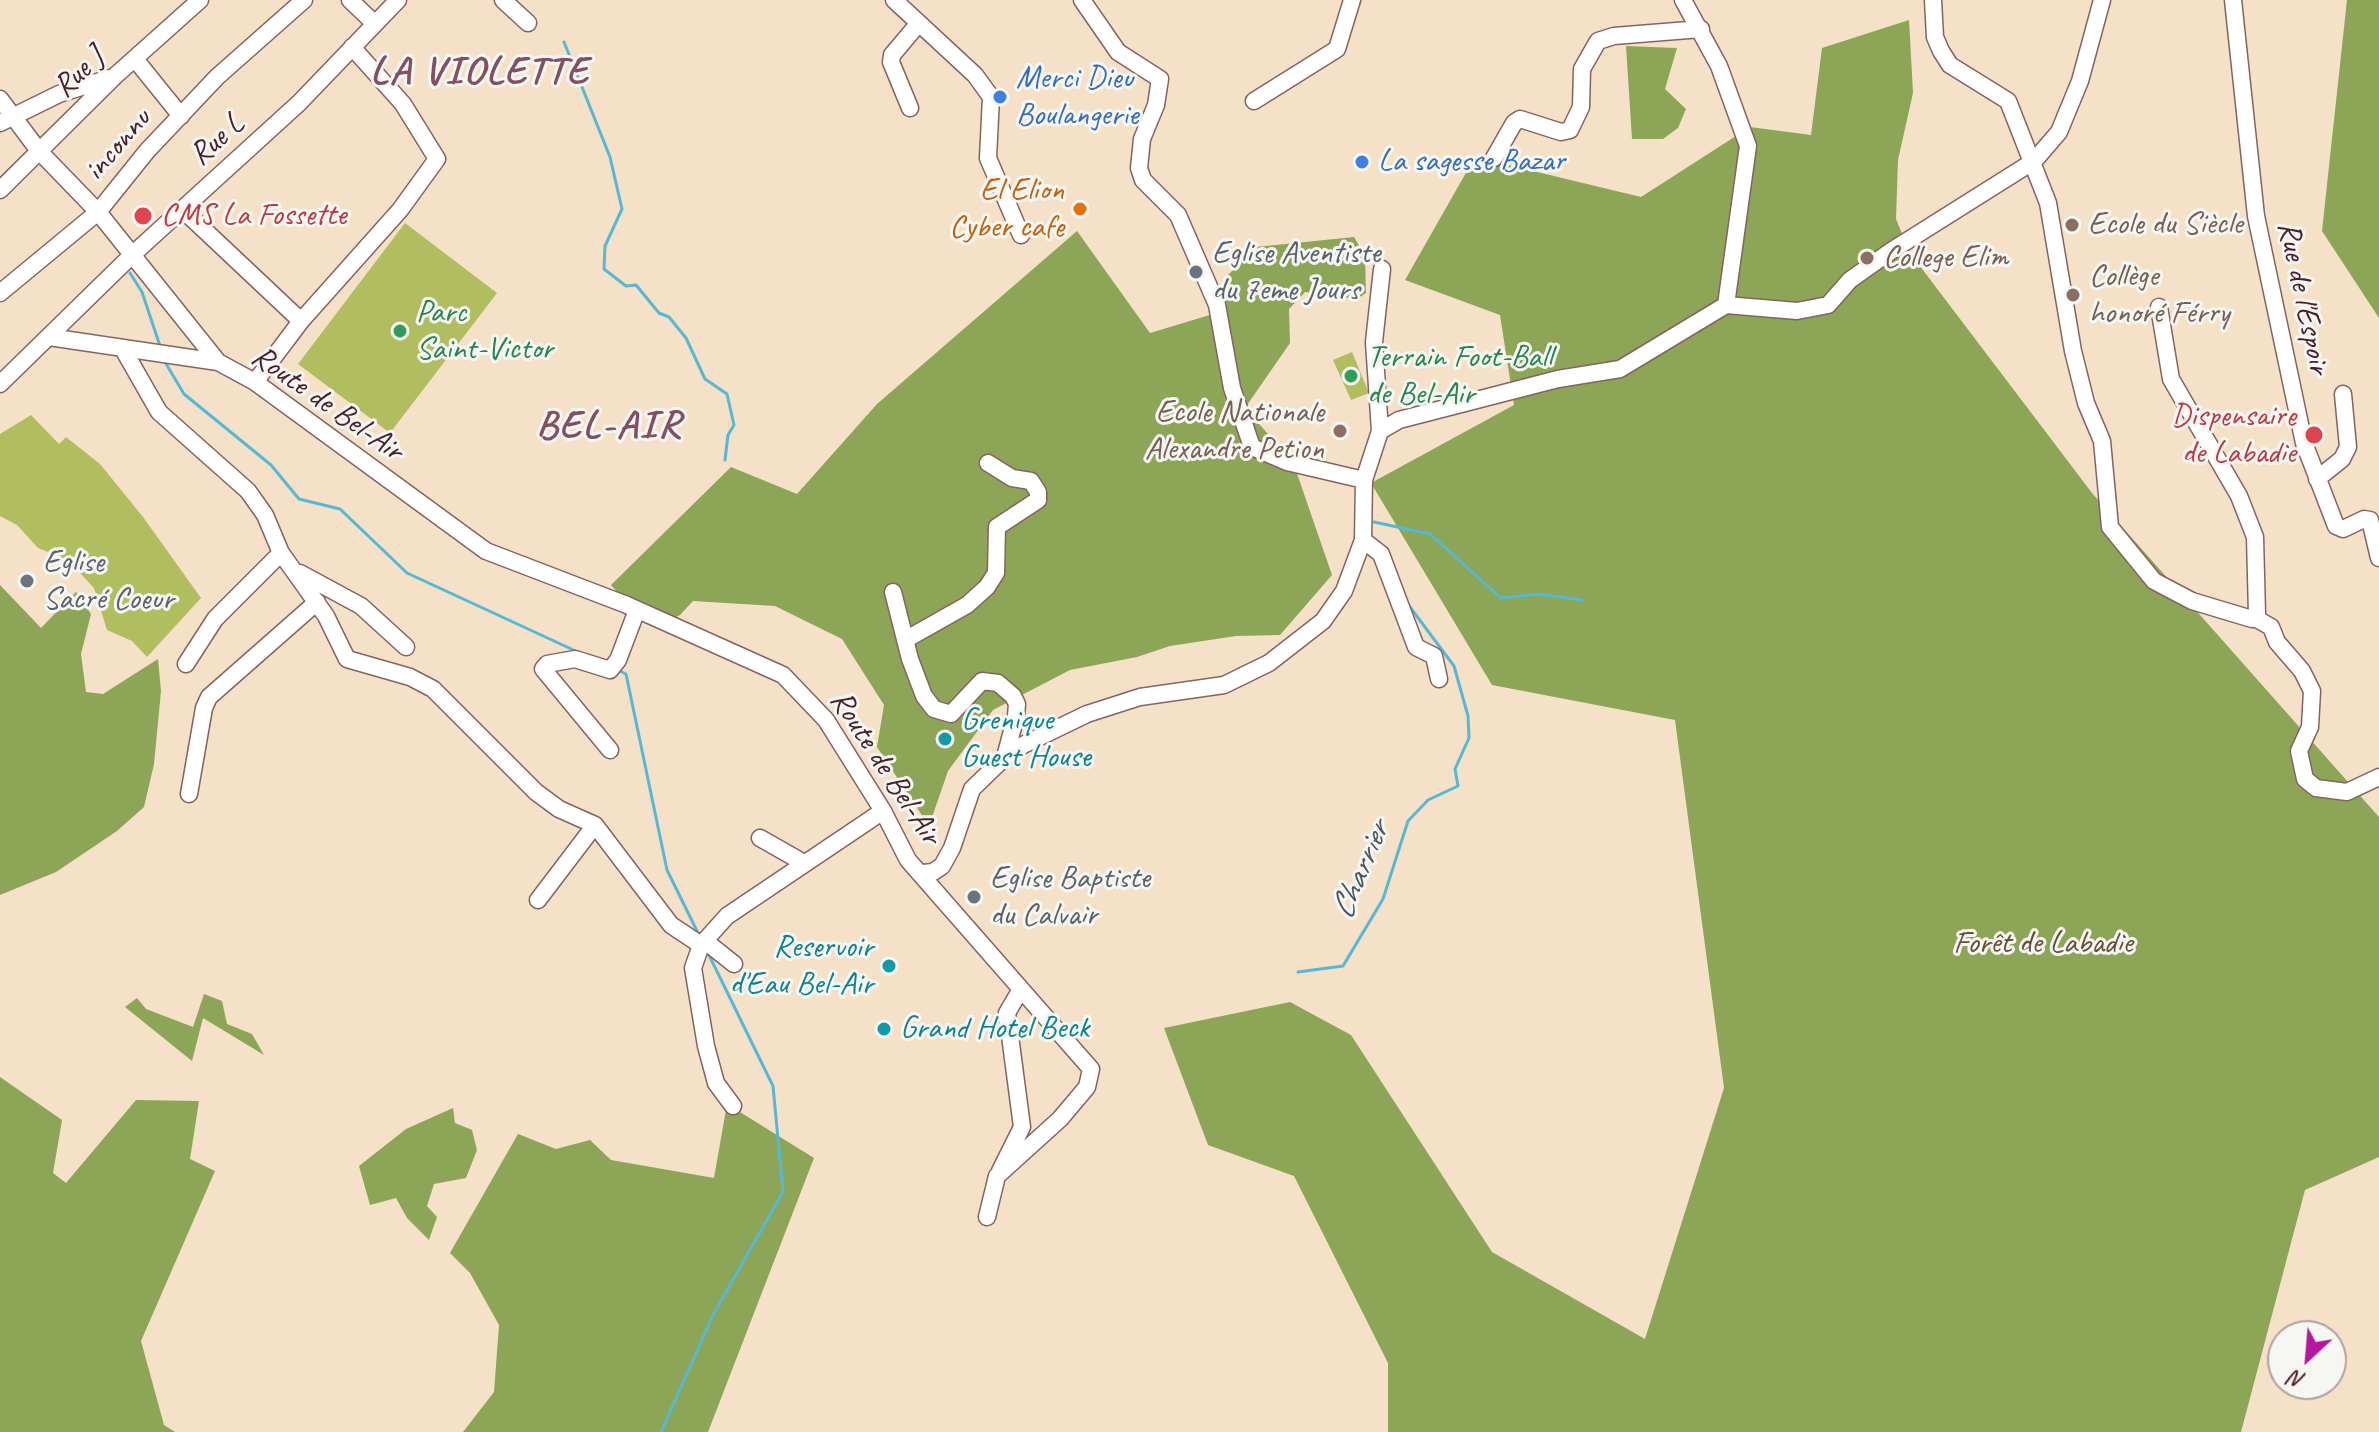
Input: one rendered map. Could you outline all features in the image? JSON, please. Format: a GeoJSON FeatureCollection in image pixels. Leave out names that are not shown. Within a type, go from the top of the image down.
{"type":"FeatureCollection","features":[{"type":"Feature","properties":{"kind":"street","name":"Rue J"},"geometry":{"type":"LineString","coordinates":[[0,190],[115,76],[200,0]]}},
{"type":"Feature","properties":{"kind":"street","name":"inconnu"},"geometry":{"type":"LineString","coordinates":[[98,212],[181,116],[241,54],[304,0]]}},
{"type":"Feature","properties":{"kind":"street"},"geometry":{"type":"LineString","coordinates":[[350,0],[375,24]]}},
{"type":"Feature","properties":{"kind":"street","name":"Rue L"},"geometry":{"type":"LineString","coordinates":[[0,384],[132,255],[299,103],[398,0]]}},
{"type":"Feature","properties":{"kind":"street"},"geometry":{"type":"LineString","coordinates":[[503,0],[528,23]]}},
{"type":"Feature","properties":{"kind":"street"},"geometry":{"type":"LineString","coordinates":[[894,0],[975,75],[991,97],[988,158],[1021,235]]}},
{"type":"Feature","properties":{"kind":"street"},"geometry":{"type":"LineString","coordinates":[[1082,0],[1118,52],[1160,79],[1156,105],[1137,158],[1139,168],[1143,180],[1178,215],[1217,305],[1232,388],[1252,447],[1287,462],[1364,480]]}},
{"type":"Feature","properties":{"kind":"street"},"geometry":{"type":"LineString","coordinates":[[1254,101],[1337,49],[1352,0]]}},
{"type":"Feature","properties":{"kind":"street"},"geometry":{"type":"LineString","coordinates":[[1683,0],[1701,29],[1748,146],[1726,305]]}},
{"type":"Feature","properties":{"kind":"street"},"geometry":{"type":"LineString","coordinates":[[1933,0],[1935,37],[1941,51],[1950,65],[2008,101],[2034,161],[2048,203],[2073,351],[2086,403],[2102,441],[2110,527],[2134,561],[2154,581],[2192,601],[2255,618],[2271,627],[2277,642],[2302,671],[2312,691],[2310,727],[2299,751],[2305,779],[2316,788],[2347,792],[2379,777]]}},
{"type":"Feature","properties":{"kind":"street"},"geometry":{"type":"LineString","coordinates":[[1382,269],[1374,342],[1380,431],[1399,420],[1544,383],[1620,369],[1726,305],[1797,311],[1828,305],[1850,280],[1891,251],[2034,161],[2059,132],[2080,81],[2102,0]]}},
{"type":"Feature","properties":{"kind":"street","name":"Rue de l'Espoir"},"geometry":{"type":"LineString","coordinates":[[2233,0],[2256,216],[2304,443],[2338,528],[2345,529],[2364,519],[2372,522],[2379,558]]}},
{"type":"Feature","properties":{"kind":"street"},"geometry":{"type":"LineString","coordinates":[[910,108],[891,62],[892,55],[919,23]]}},
{"type":"Feature","properties":{"kind":"street"},"geometry":{"type":"LineString","coordinates":[[1494,158],[1514,123],[1520,119],[1561,132],[1570,130],[1581,107],[1582,69],[1598,41],[1614,36],[1701,29]]}},
{"type":"Feature","properties":{"kind":"street"},"geometry":{"type":"LineString","coordinates":[[255,382],[301,321],[400,210],[437,159],[403,104],[352,47]]}},
{"type":"Feature","properties":{"kind":"street","name":"inconnu"},"geometry":{"type":"LineString","coordinates":[[135,59],[181,116]]}},
{"type":"Feature","properties":{"kind":"street"},"geometry":{"type":"LineString","coordinates":[[6,119],[59,94],[115,76]]}},
{"type":"Feature","properties":{"kind":"street","name":"inconnu"},"geometry":{"type":"LineString","coordinates":[[0,99],[6,119],[98,212],[218,362]]}},
{"type":"Feature","properties":{"kind":"street"},"geometry":{"type":"LineString","coordinates":[[182,209],[301,321]]}},
{"type":"Feature","properties":{"kind":"street"},"geometry":{"type":"LineString","coordinates":[[0,293],[98,212]]}},
{"type":"Feature","properties":{"kind":"street"},"geometry":{"type":"LineString","coordinates":[[2159,307],[2171,379],[2239,496],[2255,537],[2255,618]]}},
{"type":"Feature","properties":{"kind":"street","name":"Route de Bel-Air"},"geometry":{"type":"LineString","coordinates":[[49,337],[218,362],[255,382],[486,551],[637,610],[783,675],[826,720],[883,811],[908,860],[923,873],[933,872],[942,866],[952,848],[972,789],[1005,757],[1087,714],[1140,697],[1224,685],[1269,663],[1335,608],[1363,540],[1364,480],[1380,431]]}},
{"type":"Feature","properties":{"kind":"street"},"geometry":{"type":"LineString","coordinates":[[123,349],[159,412],[248,491],[265,515],[281,553],[317,602],[347,659],[410,677],[433,689],[536,792],[559,809],[595,825],[671,925],[734,964]]}},
{"type":"Feature","properties":{"kind":"street"},"geometry":{"type":"LineString","coordinates":[[2317,479],[2342,459],[2348,447],[2343,394]]}},
{"type":"Feature","properties":{"kind":"street"},"geometry":{"type":"LineString","coordinates":[[905,640],[967,605],[987,587],[996,573],[997,527],[1038,500],[1038,492],[1031,481],[1012,478],[988,463]]}},
{"type":"Feature","properties":{"kind":"street"},"geometry":{"type":"LineString","coordinates":[[1363,540],[1381,554],[1416,647],[1434,656],[1439,679]]}},
{"type":"Feature","properties":{"kind":"street"},"geometry":{"type":"LineString","coordinates":[[186,664],[215,619],[281,553]]}},
{"type":"Feature","properties":{"kind":"street"},"geometry":{"type":"LineString","coordinates":[[296,570],[361,606],[406,647]]}},
{"type":"Feature","properties":{"kind":"street"},"geometry":{"type":"LineString","coordinates":[[893,592],[924,696],[940,713],[951,714],[982,681],[998,683],[1013,696],[1017,704],[1016,716],[1005,757]]}},
{"type":"Feature","properties":{"kind":"street"},"geometry":{"type":"LineString","coordinates":[[189,794],[204,708],[209,697],[317,602]]}},
{"type":"Feature","properties":{"kind":"street"},"geometry":{"type":"LineString","coordinates":[[610,750],[543,669],[547,664],[575,659],[612,668],[637,610]]}},
{"type":"Feature","properties":{"kind":"street"},"geometry":{"type":"LineString","coordinates":[[733,1106],[716,1083],[706,1046],[693,968],[703,943],[727,916],[883,811]]}},
{"type":"Feature","properties":{"kind":"street"},"geometry":{"type":"LineString","coordinates":[[538,900],[595,825]]}},
{"type":"Feature","properties":{"kind":"street"},"geometry":{"type":"LineString","coordinates":[[760,838],[804,863]]}},
{"type":"Feature","properties":{"kind":"street"},"geometry":{"type":"LineString","coordinates":[[923,873],[1091,1073],[1087,1087],[1060,1119],[997,1176]]}},
{"type":"Feature","properties":{"kind":"street"},"geometry":{"type":"LineString","coordinates":[[987,1217],[997,1176],[1022,1127],[1007,1013],[1021,989]]}},
{"type":"Feature","properties":{"kind":"green space"},"geometry":{"type":"Polygon","coordinates":[[[2347,0],[2379,0],[2379,318],[2322,231],[2347,0]]]}},
{"type":"Feature","properties":{"kind":"green space","name":"Forêt de Labadie"},"geometry":{"type":"Polygon","coordinates":[[[1909,20],[1913,93],[1898,160],[1896,219],[1910,253],[2092,493],[2379,817],[2379,1157],[2305,1190],[2271,1320],[2267,1320],[2267,1334],[2241,1432],[1388,1432],[1388,1363],[1294,1176],[1208,1145],[1164,1028],[1290,1002],[1351,1035],[1492,1252],[1645,1339],[1724,1088],[1675,720],[1492,685],[1371,483],[1514,405],[1500,315],[1405,280],[1475,157],[1641,197],[1750,127],[1811,135],[1822,48],[1909,20]]]}},
{"type":"Feature","properties":{"kind":"green space"},"geometry":{"type":"Polygon","coordinates":[[[1626,46],[1677,48],[1665,89],[1686,109],[1678,128],[1663,139],[1632,139],[1626,46]]]}},
{"type":"Feature","properties":{"kind":"green space"},"geometry":{"type":"Polygon","coordinates":[[[405,223],[497,293],[390,433],[298,364],[405,223]]]}},
{"type":"Feature","properties":{"kind":"green space"},"geometry":{"type":"Polygon","coordinates":[[[1077,231],[1150,333],[1213,314],[1224,279],[1256,247],[1354,237],[1365,256],[1366,293],[1357,299],[1305,292],[1289,309],[1290,343],[1245,408],[1293,462],[1332,575],[1280,635],[1236,636],[1170,646],[1137,657],[1070,670],[993,710],[948,771],[929,826],[877,747],[884,705],[842,639],[775,606],[693,601],[680,615],[664,624],[641,619],[611,585],[731,467],[797,494],[877,404],[1077,231]]]}},
{"type":"Feature","properties":{"kind":"green space","name":"Terrain Foot-Ball de Bel-Air"},"geometry":{"type":"Polygon","coordinates":[[[1352,352],[1369,393],[1351,400],[1333,360],[1352,352]]]}},
{"type":"Feature","properties":{"kind":"green space"},"geometry":{"type":"Polygon","coordinates":[[[31,415],[59,444],[66,437],[100,464],[143,517],[201,598],[147,657],[132,641],[107,630],[94,588],[68,560],[38,548],[17,525],[0,516],[0,434],[31,415]]]}},
{"type":"Feature","properties":{"kind":"green space"},"geometry":{"type":"Polygon","coordinates":[[[0,585],[41,628],[76,592],[91,614],[81,654],[86,692],[103,694],[158,659],[161,691],[154,764],[144,807],[117,831],[56,872],[0,895],[0,585]]]}},
{"type":"Feature","properties":{"kind":"green space"},"geometry":{"type":"Polygon","coordinates":[[[204,994],[222,1001],[227,1024],[252,1034],[264,1055],[203,1018],[192,1061],[125,1007],[137,998],[146,1009],[193,1027],[204,994]]]}},
{"type":"Feature","properties":{"kind":"green space"},"geometry":{"type":"Polygon","coordinates":[[[0,1077],[62,1120],[53,1173],[66,1183],[136,1100],[199,1101],[190,1159],[215,1171],[141,1341],[164,1425],[175,1432],[0,1432],[0,1077]]]}},
{"type":"Feature","properties":{"kind":"green space"},"geometry":{"type":"Polygon","coordinates":[[[727,1104],[814,1158],[708,1432],[463,1432],[494,1392],[499,1325],[470,1273],[450,1253],[518,1134],[556,1149],[590,1140],[611,1160],[714,1178],[727,1104]]]}},
{"type":"Feature","properties":{"kind":"green space"},"geometry":{"type":"Polygon","coordinates":[[[453,1108],[455,1123],[472,1130],[477,1150],[466,1178],[434,1184],[427,1206],[437,1217],[429,1240],[407,1218],[396,1198],[370,1205],[359,1166],[406,1129],[453,1108]]]}},
{"type":"Feature","properties":{"kind":"waterway"},"geometry":{"type":"LineString","coordinates":[[564,42],[610,157],[622,209],[605,246],[604,269],[626,286],[636,285],[659,313],[669,317],[686,338],[705,379],[727,394],[734,425],[728,435],[725,460]]}},
{"type":"Feature","properties":{"kind":"waterway"},"geometry":{"type":"LineString","coordinates":[[130,273],[142,292],[161,349]]}},
{"type":"Feature","properties":{"kind":"waterway"},"geometry":{"type":"LineString","coordinates":[[165,362],[184,394],[271,465],[299,499],[340,509],[407,573],[580,653]]}},
{"type":"Feature","properties":{"kind":"waterway"},"geometry":{"type":"LineString","coordinates":[[1374,522],[1430,534],[1501,598],[1538,594],[1582,600]]}},
{"type":"Feature","properties":{"kind":"waterway","name":"Charrier"},"geometry":{"type":"LineString","coordinates":[[1298,972],[1343,966],[1383,899],[1408,821],[1428,800],[1458,786],[1455,769],[1469,738],[1468,716],[1454,666],[1407,603]]}},
{"type":"Feature","properties":{"kind":"waterway"},"geometry":{"type":"LineString","coordinates":[[616,669],[626,674],[667,870],[699,935]]}},
{"type":"Feature","properties":{"kind":"waterway"},"geometry":{"type":"LineString","coordinates":[[661,1432],[713,1315],[783,1192],[773,1086],[708,953]]}},
{"type":"Feature","properties":{"kind":"place","name":"Merci Dieu Boulangerie"},"geometry":{"type":"Point","coordinates":[1000,97]}},
{"type":"Feature","properties":{"kind":"place","name":"La sagesse Bazar"},"geometry":{"type":"Point","coordinates":[1362,162]}},
{"type":"Feature","properties":{"kind":"place","name":"El Elion Cyber cafe"},"geometry":{"type":"Point","coordinates":[1080,209]}},
{"type":"Feature","properties":{"kind":"place","name":"CMS La Fossette"},"geometry":{"type":"Point","coordinates":[143,216]}},
{"type":"Feature","properties":{"kind":"place","name":"Ecole du Siècle"},"geometry":{"type":"Point","coordinates":[2072,225]}},
{"type":"Feature","properties":{"kind":"place","name":"College Elim"},"geometry":{"type":"Point","coordinates":[1867,258]}},
{"type":"Feature","properties":{"kind":"place","name":"Eglise Aventiste du 7eme Jours"},"geometry":{"type":"Point","coordinates":[1196,272]}},
{"type":"Feature","properties":{"kind":"place","name":"Collège honoré Férry"},"geometry":{"type":"Point","coordinates":[2073,295]}},
{"type":"Feature","properties":{"kind":"place","name":"Parc Saint-Victor"},"geometry":{"type":"Point","coordinates":[400,331]}},
{"type":"Feature","properties":{"kind":"place","name":"Terrain Foot-Ball de Bel-Air"},"geometry":{"type":"Point","coordinates":[1351,376]}},
{"type":"Feature","properties":{"kind":"place","name":"Ecole Nationale Alexandre Petion"},"geometry":{"type":"Point","coordinates":[1340,431]}},
{"type":"Feature","properties":{"kind":"place","name":"Dispensaire de Labadie"},"geometry":{"type":"Point","coordinates":[2314,435]}},
{"type":"Feature","properties":{"kind":"place","name":"Eglise Sacré Coeur"},"geometry":{"type":"Point","coordinates":[27,581]}},
{"type":"Feature","properties":{"kind":"place","name":"Grenique Guest House"},"geometry":{"type":"Point","coordinates":[945,739]}},
{"type":"Feature","properties":{"kind":"place","name":"Eglise Baptiste du Calvair"},"geometry":{"type":"Point","coordinates":[974,897]}},
{"type":"Feature","properties":{"kind":"place","name":"Reservoir d'Eau Bel-Air"},"geometry":{"type":"Point","coordinates":[889,966]}},
{"type":"Feature","properties":{"kind":"place","name":"Grand Hotel Beck"},"geometry":{"type":"Point","coordinates":[884,1029]}},
{"type":"Feature","properties":{"kind":"district","name":"LA VIOLETTE"},"geometry":{"type":"Point","coordinates":[480,73]}},
{"type":"Feature","properties":{"kind":"district","name":"BEL-AIR"},"geometry":{"type":"Point","coordinates":[609,427]}}]}
